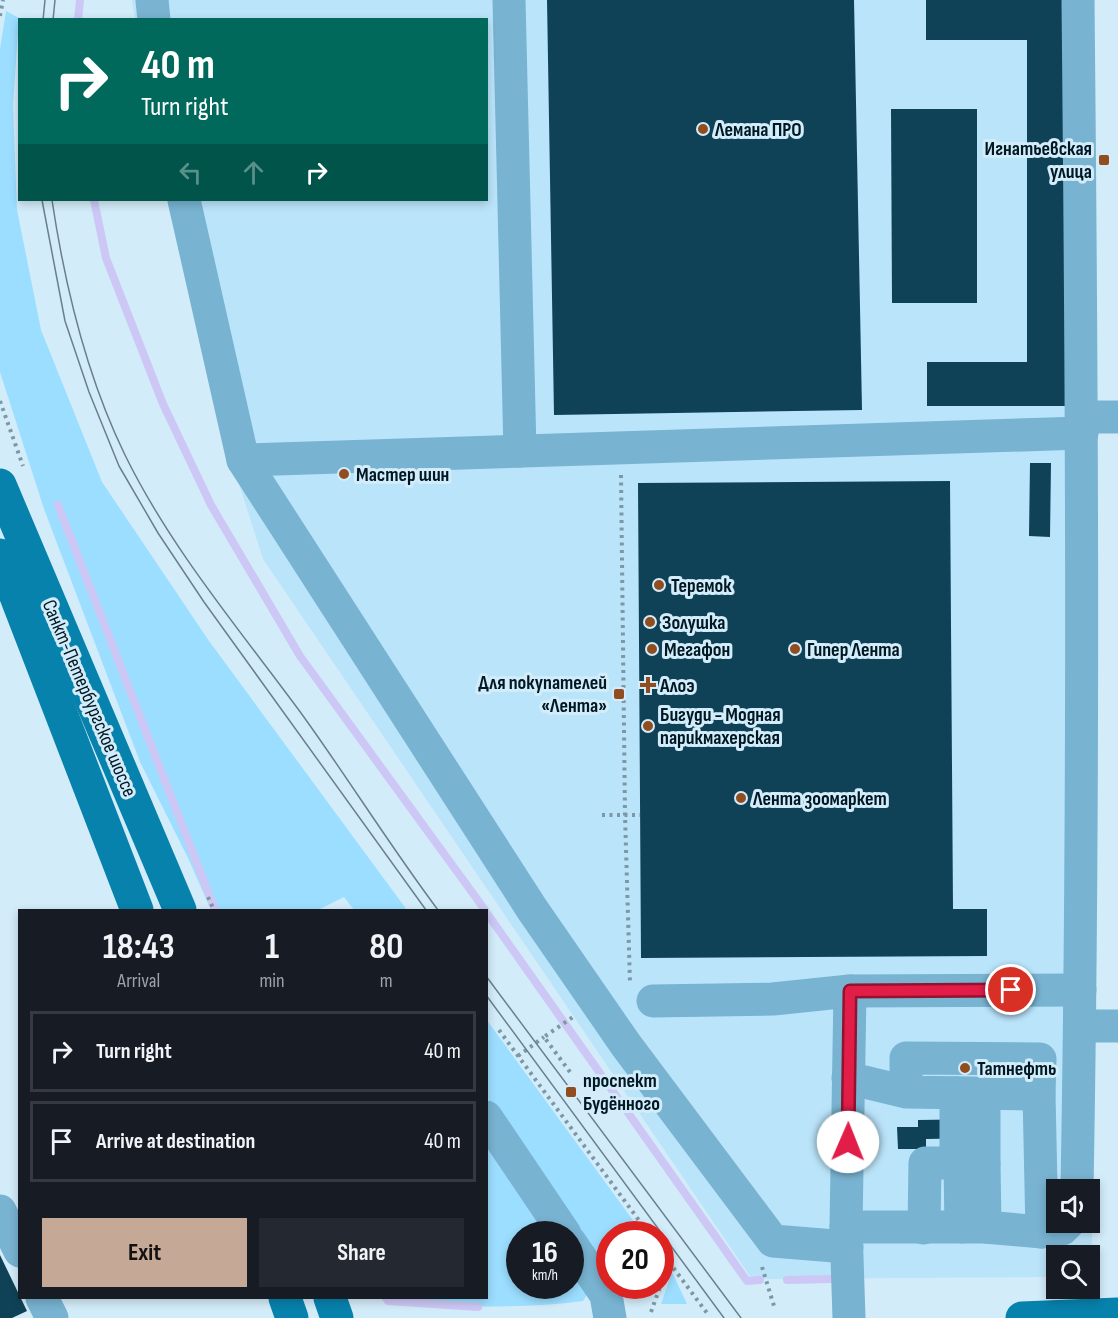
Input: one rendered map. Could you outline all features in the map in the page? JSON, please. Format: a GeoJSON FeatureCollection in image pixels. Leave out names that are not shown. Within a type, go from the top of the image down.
{"type":"FeatureCollection","features":[{"type":"Feature","properties":{"kind":"main road","name":"Санкт-Петербургское шоссе"},"geometry":{"type":"LineString","coordinates":[[0,485],[180,909]]}},
{"type":"Feature","properties":{"kind":"main road","name":"Санкт-Петербургское шоссе"},"geometry":{"type":"LineString","coordinates":[[0,555],[137,909]]}},
{"type":"Feature","properties":{"kind":"main road"},"geometry":{"type":"LineString","coordinates":[[285,1299],[292,1318]]}},
{"type":"Feature","properties":{"kind":"main road"},"geometry":{"type":"LineString","coordinates":[[330,1299],[338,1318]]}},
{"type":"Feature","properties":{"kind":"main road"},"geometry":{"type":"LineString","coordinates":[[1022,1318],[1118,1314]]}},
{"type":"Feature","properties":{"kind":"lane"},"geometry":{"type":"LineString","coordinates":[[152,0],[154,18]]}},
{"type":"Feature","properties":{"kind":"lane"},"geometry":{"type":"LineString","coordinates":[[509,0],[520,451]]}},
{"type":"Feature","properties":{"kind":"lane"},"geometry":{"type":"LineString","coordinates":[[1077,1179],[1080,1026],[1082,425],[1078,0]]}},
{"type":"Feature","properties":{"kind":"lane"},"geometry":{"type":"LineString","coordinates":[[184,201],[243,460],[532,909],[626,1045],[766,1233],[773,1241],[846,1237],[917,1228],[1046,1227]]}},
{"type":"Feature","properties":{"kind":"lane"},"geometry":{"type":"LineString","coordinates":[[243,460],[621,447],[1082,425],[1118,417]]}},
{"type":"Feature","properties":{"kind":"lane"},"geometry":{"type":"LineString","coordinates":[[642,993],[773,999],[850,991],[1080,990]]}},
{"type":"Feature","properties":{"kind":"lane"},"geometry":{"type":"LineString","coordinates":[[849,1318],[846,1237],[850,991]]}},
{"type":"Feature","properties":{"kind":"lane"},"geometry":{"type":"LineString","coordinates":[[1080,1026],[1118,1026]]}},
{"type":"Feature","properties":{"kind":"lane"},"geometry":{"type":"LineString","coordinates":[[906,1092],[906,1059],[1040,1059],[1039,1094],[1050,1179]]}},
{"type":"Feature","properties":{"kind":"lane"},"geometry":{"type":"LineString","coordinates":[[848,1078],[906,1092],[1039,1094]]}},
{"type":"Feature","properties":{"kind":"lane"},"geometry":{"type":"LineString","coordinates":[[970,1093],[956,1163],[973,1227]]}},
{"type":"Feature","properties":{"kind":"lane"},"geometry":{"type":"LineString","coordinates":[[488,1120],[556,1221]]}},
{"type":"Feature","properties":{"kind":"lane"},"geometry":{"type":"LineString","coordinates":[[917,1228],[909,1162],[956,1163]]}},
{"type":"Feature","properties":{"kind":"lane"},"geometry":{"type":"LineString","coordinates":[[0,1211],[18,1247]]}},
{"type":"Feature","properties":{"kind":"lane"},"geometry":{"type":"LineString","coordinates":[[584,1263],[606,1295],[610,1318]]}},
{"type":"Feature","properties":{"kind":"lane"},"geometry":{"type":"LineString","coordinates":[[42,1299],[52,1318]]}},
{"type":"Feature","properties":{"kind":"path"},"geometry":{"type":"LineString","coordinates":[[0,16],[3,0]]}},
{"type":"Feature","properties":{"kind":"path"},"geometry":{"type":"LineString","coordinates":[[621,447],[625,814],[642,993]]}},
{"type":"Feature","properties":{"kind":"path"},"geometry":{"type":"LineString","coordinates":[[602,815],[640,815]]}},
{"type":"Feature","properties":{"kind":"path"},"geometry":{"type":"LineString","coordinates":[[518,1057],[575,1016]]}},
{"type":"Feature","properties":{"kind":"path"},"geometry":{"type":"LineString","coordinates":[[500,1030],[639,1221]]}},
{"type":"Feature","properties":{"kind":"path"},"geometry":{"type":"LineString","coordinates":[[544,1038],[570,1072]]}},
{"type":"Feature","properties":{"kind":"path"},"geometry":{"type":"LineString","coordinates":[[674,1269],[707,1312]]}},
{"type":"Feature","properties":{"kind":"path"},"geometry":{"type":"LineString","coordinates":[[767,1281],[774,1306]]}},
{"type":"Feature","properties":{"kind":"path"},"geometry":{"type":"LineString","coordinates":[[651,1312],[656,1299]]}},
{"type":"Feature","properties":{"kind":"shaded area"},"geometry":{"type":"Polygon","coordinates":[[[132,0],[1090,0],[1092,1179],[1046,1179],[1046,1233],[1092,1233],[1092,1245],[1046,1245],[1046,1277],[752,1279],[263,559],[232,462],[167,201],[488,201],[488,18],[135,18],[132,0]]]}},
{"type":"Feature","properties":{"kind":"shaded area"},"geometry":{"type":"Polygon","coordinates":[[[6,11],[19,18],[13,105],[17,210],[41,330],[102,482],[209,641],[406,909],[353,909],[344,897],[320,909],[211,909],[140,762],[44,509],[0,372],[0,49],[6,11]]]}},
{"type":"Feature","properties":{"kind":"shaded area"},"geometry":{"type":"Polygon","coordinates":[[[488,1022],[634,1221],[596,1221],[596,1252],[584,1235],[584,1221],[574,1221],[488,1099],[488,1022]]]}},
{"type":"Feature","properties":{"kind":"shaded area"},"geometry":{"type":"Polygon","coordinates":[[[488,1145],[544,1221],[506,1221],[506,1299],[584,1299],[584,1285],[588,1293],[583,1301],[561,1304],[471,1307],[391,1304],[382,1299],[488,1299],[488,1145]]]}},
{"type":"Feature","properties":{"kind":"shaded area"},"geometry":{"type":"Polygon","coordinates":[[[674,1276],[687,1304],[661,1304],[663,1299],[674,1299],[674,1276]]]}},
{"type":"Feature","properties":{"kind":"building","name":"Лемана ПРО"},"geometry":{"type":"Polygon","coordinates":[[[547,0],[854,0],[862,410],[554,415],[547,0]]]}},
{"type":"Feature","properties":{"kind":"building"},"geometry":{"type":"Polygon","coordinates":[[[926,0],[1067,0],[1068,406],[927,406],[927,362],[1027,362],[1027,40],[926,40],[926,0]]]}},
{"type":"Feature","properties":{"kind":"building"},"geometry":{"type":"Polygon","coordinates":[[[891,109],[977,109],[977,303],[892,303],[891,109]]]}},
{"type":"Feature","properties":{"kind":"building"},"geometry":{"type":"Polygon","coordinates":[[[1030,463],[1051,463],[1050,537],[1029,536],[1030,463]]]}},
{"type":"Feature","properties":{"kind":"building","name":"Гипер Лента"},"geometry":{"type":"Polygon","coordinates":[[[950,481],[953,909],[987,909],[987,956],[641,958],[638,483],[950,481]]]}},
{"type":"Feature","properties":{"kind":"building","name":"Татнефть"},"geometry":{"type":"Polygon","coordinates":[[[986,1119],[986,1138],[926,1139],[926,1149],[898,1149],[897,1127],[918,1127],[918,1120],[986,1119]]]}},
{"type":"Feature","properties":{"kind":"building"},"geometry":{"type":"Polygon","coordinates":[[[0,1255],[18,1292],[18,1299],[21,1299],[27,1311],[12,1318],[0,1318],[0,1255]]]}},
{"type":"Feature","properties":{"kind":"waterway"},"geometry":{"type":"LineString","coordinates":[[78,18],[80,0]]}},
{"type":"Feature","properties":{"kind":"waterway"},"geometry":{"type":"LineString","coordinates":[[94,201],[106,258],[163,404],[211,505],[300,656],[484,909]]}},
{"type":"Feature","properties":{"kind":"waterway"},"geometry":{"type":"LineString","coordinates":[[58,505],[215,909]]}},
{"type":"Feature","properties":{"kind":"waterway"},"geometry":{"type":"LineString","coordinates":[[488,915],[747,1281],[760,1280]]}},
{"type":"Feature","properties":{"kind":"waterway"},"geometry":{"type":"LineString","coordinates":[[787,1280],[832,1279]]}},
{"type":"Feature","properties":{"kind":"waterway"},"geometry":{"type":"LineString","coordinates":[[387,1299],[388,1301],[478,1307]]}},
{"type":"Feature","properties":{"kind":"tram line"},"geometry":{"type":"LineString","coordinates":[[43,18],[45,0]]}},
{"type":"Feature","properties":{"kind":"tram line"},"geometry":{"type":"LineString","coordinates":[[53,18],[55,0]]}},
{"type":"Feature","properties":{"kind":"tram line"},"geometry":{"type":"LineString","coordinates":[[42,201],[65,321],[89,392],[119,466],[158,533],[204,602],[425,909]]}},
{"type":"Feature","properties":{"kind":"tram line"},"geometry":{"type":"LineString","coordinates":[[52,201],[63,265],[88,362],[111,425],[143,490],[185,556],[301,713],[437,909]]}},
{"type":"Feature","properties":{"kind":"tram line"},"geometry":{"type":"LineString","coordinates":[[488,979],[741,1318]]}},
{"type":"Feature","properties":{"kind":"tram line"},"geometry":{"type":"LineString","coordinates":[[488,998],[724,1318]]}},
{"type":"Feature","properties":{"kind":"place","name":"Лемана ПРО"},"geometry":{"type":"Point","coordinates":[703,129]}},
{"type":"Feature","properties":{"kind":"place","name":"Игнатьевская улица"},"geometry":{"type":"Point","coordinates":[1104,160]}},
{"type":"Feature","properties":{"kind":"place","name":"Мастер шин"},"geometry":{"type":"Point","coordinates":[344,474]}},
{"type":"Feature","properties":{"kind":"place","name":"Теремок"},"geometry":{"type":"Point","coordinates":[659,585]}},
{"type":"Feature","properties":{"kind":"place","name":"Золушка"},"geometry":{"type":"Point","coordinates":[650,622]}},
{"type":"Feature","properties":{"kind":"place","name":"Мегафон"},"geometry":{"type":"Point","coordinates":[652,649]}},
{"type":"Feature","properties":{"kind":"place","name":"Гипер Лента"},"geometry":{"type":"Point","coordinates":[795,649]}},
{"type":"Feature","properties":{"kind":"place","name":"Алоэ"},"geometry":{"type":"Point","coordinates":[648,685]}},
{"type":"Feature","properties":{"kind":"place","name":"Для покупателей «Лента»"},"geometry":{"type":"Point","coordinates":[619,694]}},
{"type":"Feature","properties":{"kind":"place","name":"Бигуди - Модная парикмахерская"},"geometry":{"type":"Point","coordinates":[648,726]}},
{"type":"Feature","properties":{"kind":"place","name":"Лента зоомаркет"},"geometry":{"type":"Point","coordinates":[741,798]}},
{"type":"Feature","properties":{"kind":"place","name":"Татнефть"},"geometry":{"type":"Point","coordinates":[965,1068]}},
{"type":"Feature","properties":{"kind":"place","name":"проспект Будённого"},"geometry":{"type":"Point","coordinates":[571,1092]}},
{"type":"Feature","properties":{"kind":"route"},"geometry":{"type":"LineString","coordinates":[[848,1142],[850,991],[1011,990]]}}]}
